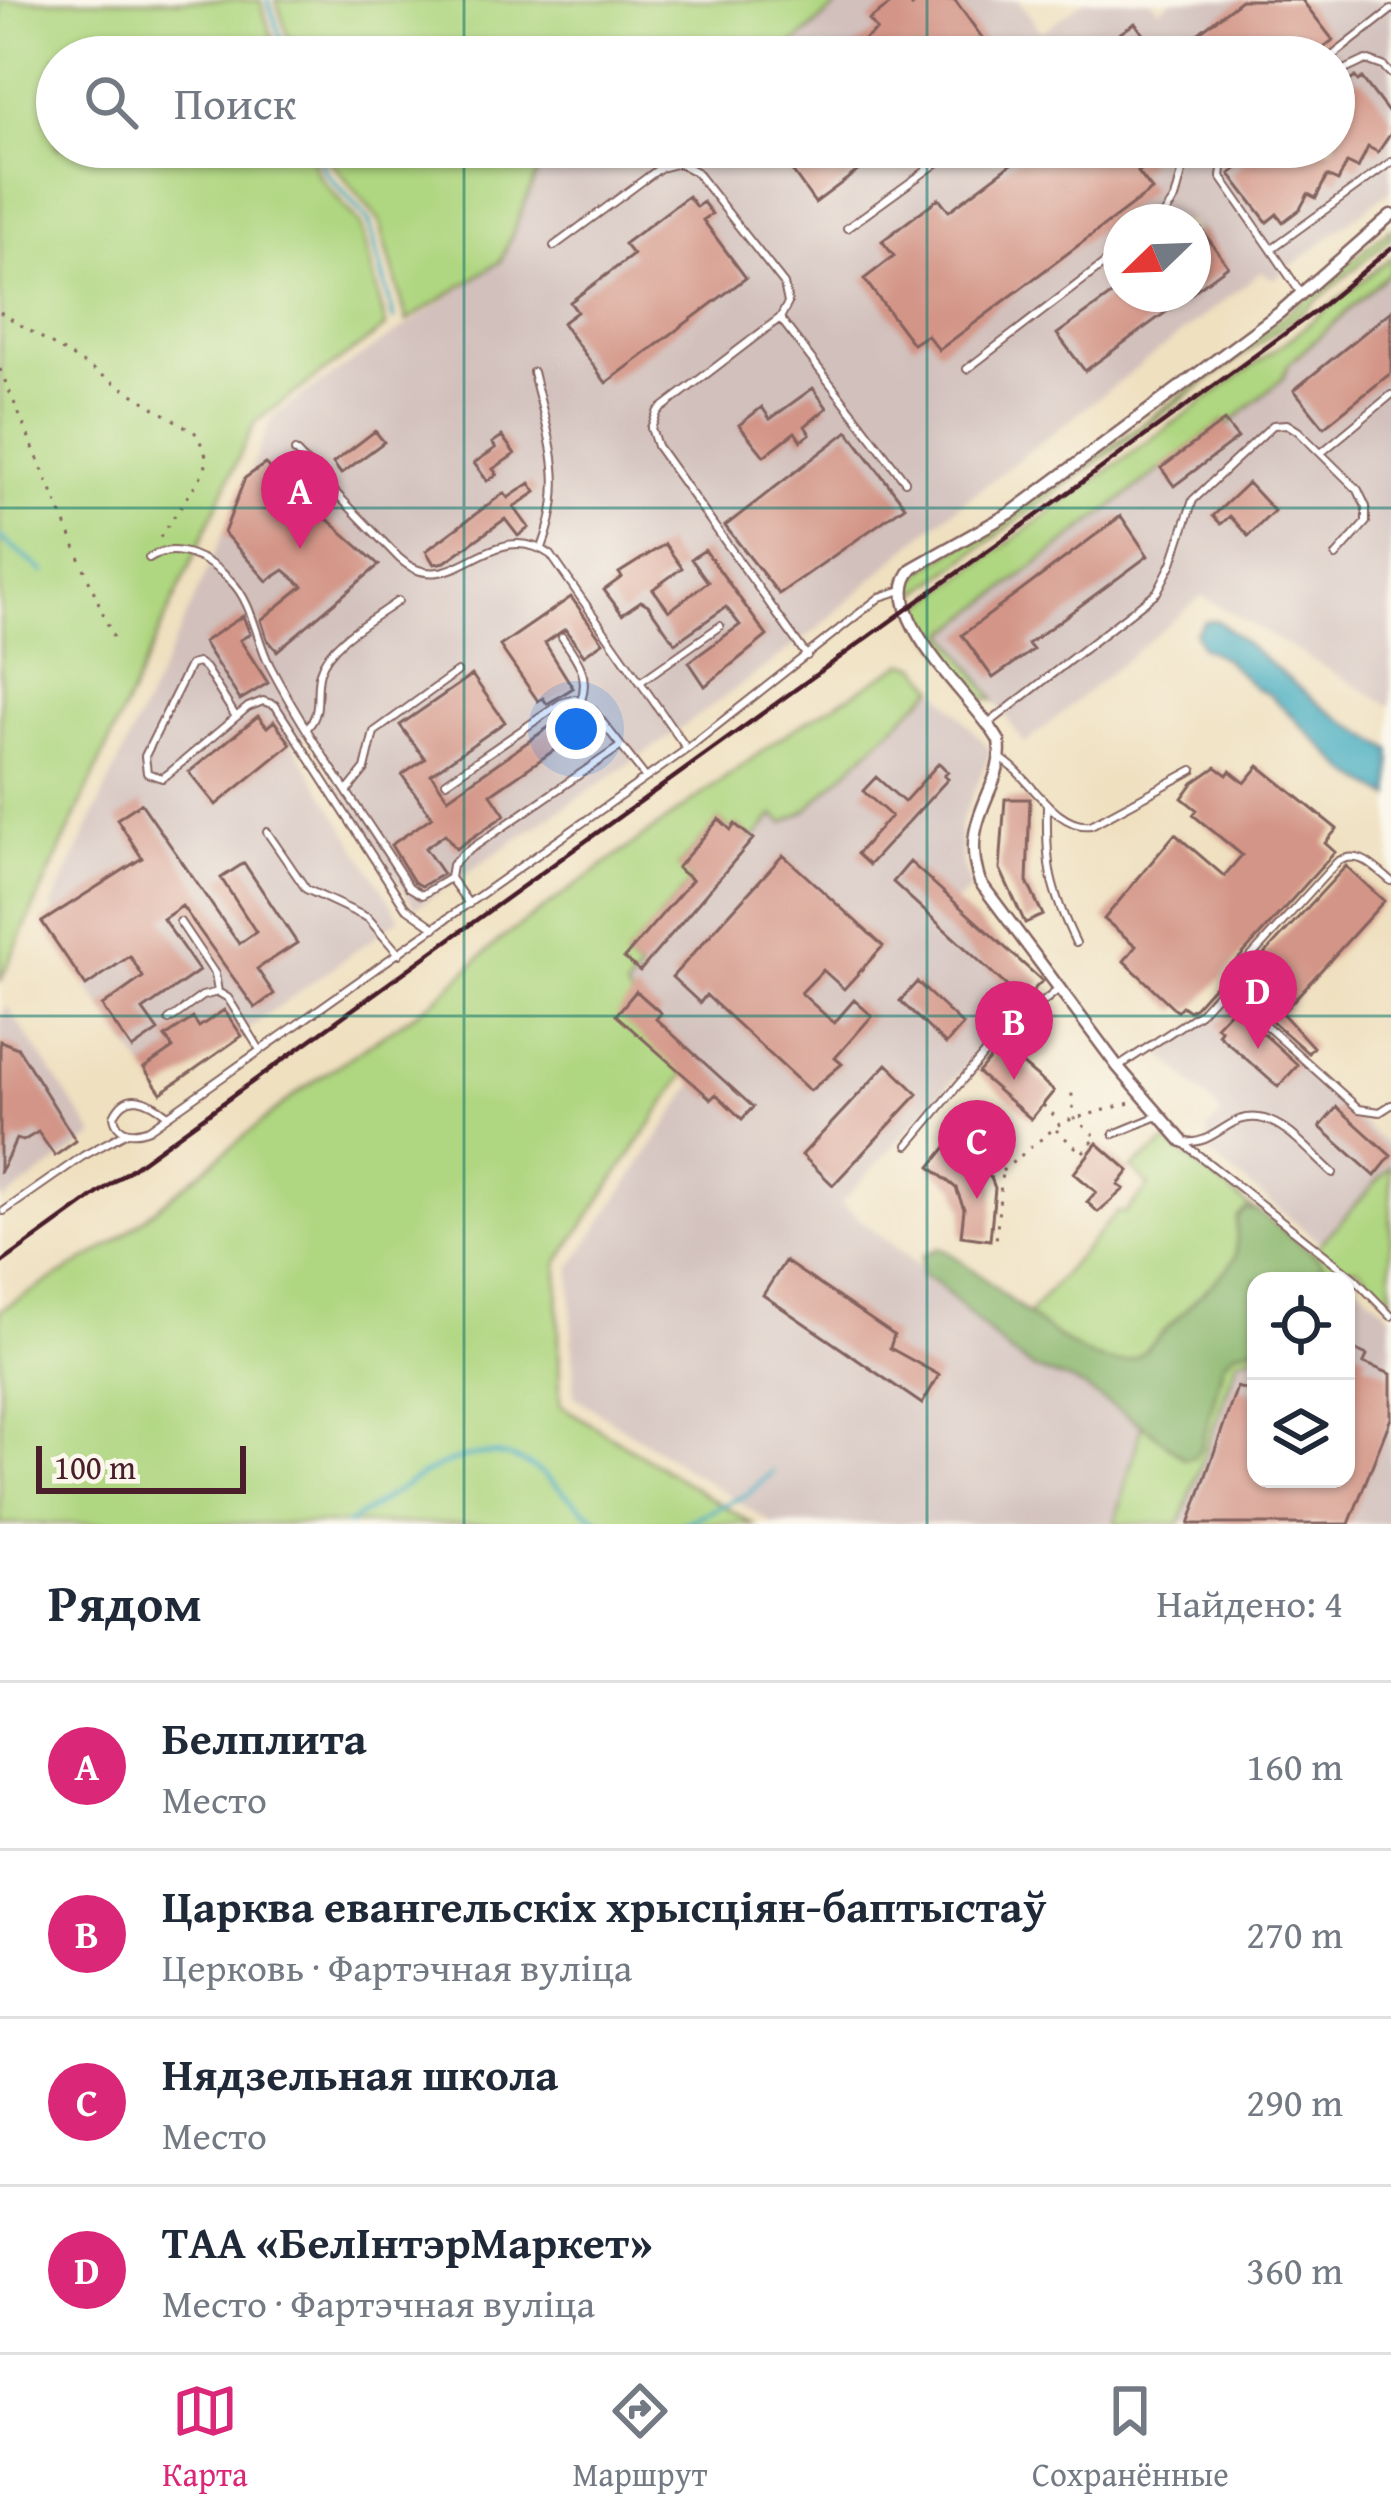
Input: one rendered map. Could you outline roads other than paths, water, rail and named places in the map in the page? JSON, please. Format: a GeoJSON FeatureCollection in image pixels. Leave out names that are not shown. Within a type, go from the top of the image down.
{"type":"FeatureCollection","features":[{"type":"Feature","properties":{"kind":"street"},"geometry":{"type":"LineString","coordinates":[[1181,1142],[988,897],[974,865],[974,827],[1000,758],[998,741],[916,632],[902,590],[913,568],[1012,512],[1302,295],[1391,215]]}},
{"type":"Feature","properties":{"kind":"lane"},"geometry":{"type":"LineString","coordinates":[[1355,38],[1391,10]]}},
{"type":"Feature","properties":{"kind":"lane"},"geometry":{"type":"LineString","coordinates":[[1355,63],[1366,60],[1391,74]]}},
{"type":"Feature","properties":{"kind":"lane"},"geometry":{"type":"LineString","coordinates":[[1270,249],[1391,162]]}},
{"type":"Feature","properties":{"kind":"lane"},"geometry":{"type":"LineString","coordinates":[[554,246],[660,168]]}},
{"type":"Feature","properties":{"kind":"lane"},"geometry":{"type":"LineString","coordinates":[[690,168],[784,284],[788,303],[780,318],[658,411],[650,428],[657,446],[807,656]]}},
{"type":"Feature","properties":{"kind":"lane"},"geometry":{"type":"LineString","coordinates":[[847,228],[930,168]]}},
{"type":"Feature","properties":{"kind":"lane"},"geometry":{"type":"LineString","coordinates":[[1222,168],[1221,177],[1302,295]]}},
{"type":"Feature","properties":{"kind":"lane"},"geometry":{"type":"LineString","coordinates":[[1172,204],[1183,169]]}},
{"type":"Feature","properties":{"kind":"lane"},"geometry":{"type":"LineString","coordinates":[[967,369],[1103,265]]}},
{"type":"Feature","properties":{"kind":"lane"},"geometry":{"type":"LineString","coordinates":[[780,318],[905,481]]}},
{"type":"Feature","properties":{"kind":"lane"},"geometry":{"type":"LineString","coordinates":[[533,372],[553,454],[557,493],[542,548]]}},
{"type":"Feature","properties":{"kind":"lane"},"geometry":{"type":"LineString","coordinates":[[1321,453],[1391,395]]}},
{"type":"Feature","properties":{"kind":"lane"},"geometry":{"type":"LineString","coordinates":[[988,724],[1157,592],[1172,563],[1192,500],[1266,429],[1287,424],[1358,490],[1366,507],[1363,528],[1336,556]]}},
{"type":"Feature","properties":{"kind":"lane"},"geometry":{"type":"LineString","coordinates":[[296,451],[399,558],[419,572],[439,574],[505,544],[542,548],[559,563],[686,749]]}},
{"type":"Feature","properties":{"kind":"lane"},"geometry":{"type":"LineString","coordinates":[[149,558],[170,549],[185,551],[230,580],[242,597],[272,670],[413,892],[428,894],[450,878]]}},
{"type":"Feature","properties":{"kind":"lane"},"geometry":{"type":"LineString","coordinates":[[4,1211],[82,1156],[127,1132],[149,1130],[686,749],[880,597],[902,590]]}},
{"type":"Feature","properties":{"kind":"lane"},"geometry":{"type":"LineString","coordinates":[[308,728],[317,713],[319,674],[329,655],[398,601]]}},
{"type":"Feature","properties":{"kind":"lane"},"geometry":{"type":"LineString","coordinates":[[640,682],[720,626]]}},
{"type":"Feature","properties":{"kind":"lane"},"geometry":{"type":"LineString","coordinates":[[562,637],[583,670],[586,685],[581,701]]}},
{"type":"Feature","properties":{"kind":"lane"},"geometry":{"type":"LineString","coordinates":[[236,717],[205,668],[190,665],[145,756],[147,772],[156,778],[168,774],[255,703],[275,705],[405,908],[435,928]]}},
{"type":"Feature","properties":{"kind":"lane"},"geometry":{"type":"LineString","coordinates":[[348,790],[365,769],[374,732],[457,672]]}},
{"type":"Feature","properties":{"kind":"lane"},"geometry":{"type":"LineString","coordinates":[[581,701],[646,778]]}},
{"type":"Feature","properties":{"kind":"lane"},"geometry":{"type":"LineString","coordinates":[[446,782],[561,703],[581,701]]}},
{"type":"Feature","properties":{"kind":"lane"},"geometry":{"type":"LineString","coordinates":[[469,904],[450,878],[452,865],[621,746]]}},
{"type":"Feature","properties":{"kind":"lane"},"geometry":{"type":"LineString","coordinates":[[1000,758],[1068,822],[1085,826],[1193,770]]}},
{"type":"Feature","properties":{"kind":"lane"},"geometry":{"type":"LineString","coordinates":[[1047,801],[1048,874],[1076,943]]}},
{"type":"Feature","properties":{"kind":"lane"},"geometry":{"type":"LineString","coordinates":[[267,832],[306,889],[368,918],[399,953]]}},
{"type":"Feature","properties":{"kind":"lane"},"geometry":{"type":"LineString","coordinates":[[1118,1067],[1189,1022],[1337,862],[1354,856],[1391,881]]}},
{"type":"Feature","properties":{"kind":"lane"},"geometry":{"type":"LineString","coordinates":[[180,922],[215,974],[218,992]]}},
{"type":"Feature","properties":{"kind":"lane"},"geometry":{"type":"LineString","coordinates":[[1224,988],[1359,1109],[1380,1112],[1391,1105]]}},
{"type":"Feature","properties":{"kind":"lane"},"geometry":{"type":"LineString","coordinates":[[908,1145],[995,1041],[1059,989]]}},
{"type":"Feature","properties":{"kind":"lane"},"geometry":{"type":"LineString","coordinates":[[169,1020],[202,996],[218,992],[228,998],[260,1050]]}},
{"type":"Feature","properties":{"kind":"lane"},"geometry":{"type":"LineString","coordinates":[[127,1132],[119,1128],[114,1116],[128,1100],[141,1098],[168,1115]]}},
{"type":"Feature","properties":{"kind":"lane"},"geometry":{"type":"LineString","coordinates":[[1181,1142],[1201,1142],[1244,1117],[1260,1115],[1274,1121],[1333,1174]]}},
{"type":"Feature","properties":{"kind":"lane"},"geometry":{"type":"LineString","coordinates":[[1114,1134],[1158,1116]]}},
{"type":"Feature","properties":{"kind":"lane"},"geometry":{"type":"LineString","coordinates":[[1181,1142],[1354,1278],[1391,1316]]}},
{"type":"Feature","properties":{"kind":"water"},"geometry":{"type":"Polygon","coordinates":[[[1205,621],[1218,621],[1323,707],[1391,750],[1391,797],[1350,773],[1270,695],[1254,687],[1225,659],[1201,647],[1195,633],[1205,621]]]}},
{"type":"Feature","properties":{"kind":"waterway"},"geometry":{"type":"LineString","coordinates":[[268,0],[280,36]]}},
{"type":"Feature","properties":{"kind":"waterway"},"geometry":{"type":"LineString","coordinates":[[323,168],[369,221],[394,319]]}},
{"type":"Feature","properties":{"kind":"waterway"},"geometry":{"type":"LineString","coordinates":[[0,537],[44,572]]}},
{"type":"Feature","properties":{"kind":"waterway"},"geometry":{"type":"LineString","coordinates":[[347,1524],[427,1473],[471,1456],[493,1454],[528,1465],[606,1524]]}},
{"type":"Feature","properties":{"kind":"waterway"},"geometry":{"type":"LineString","coordinates":[[682,1524],[748,1494],[772,1472]]}},
{"type":"Feature","properties":{"kind":"railway"},"geometry":{"type":"LineString","coordinates":[[0,1264],[1051,505],[1317,310],[1391,248]]}},
{"type":"Feature","properties":{"kind":"place","name":"Белплита"},"geometry":{"type":"Point","coordinates":[300,549]}},
{"type":"Feature","properties":{"kind":"place","name":"ТАА «БелІнтэрМаркет»"},"geometry":{"type":"Point","coordinates":[1258,1049]}},
{"type":"Feature","properties":{"kind":"place","name":"Царква евангельскіх хрысціян-баптыстаў"},"geometry":{"type":"Point","coordinates":[1014,1080]}},
{"type":"Feature","properties":{"kind":"place","name":"Нядзельная школа"},"geometry":{"type":"Point","coordinates":[977,1199]}}]}
